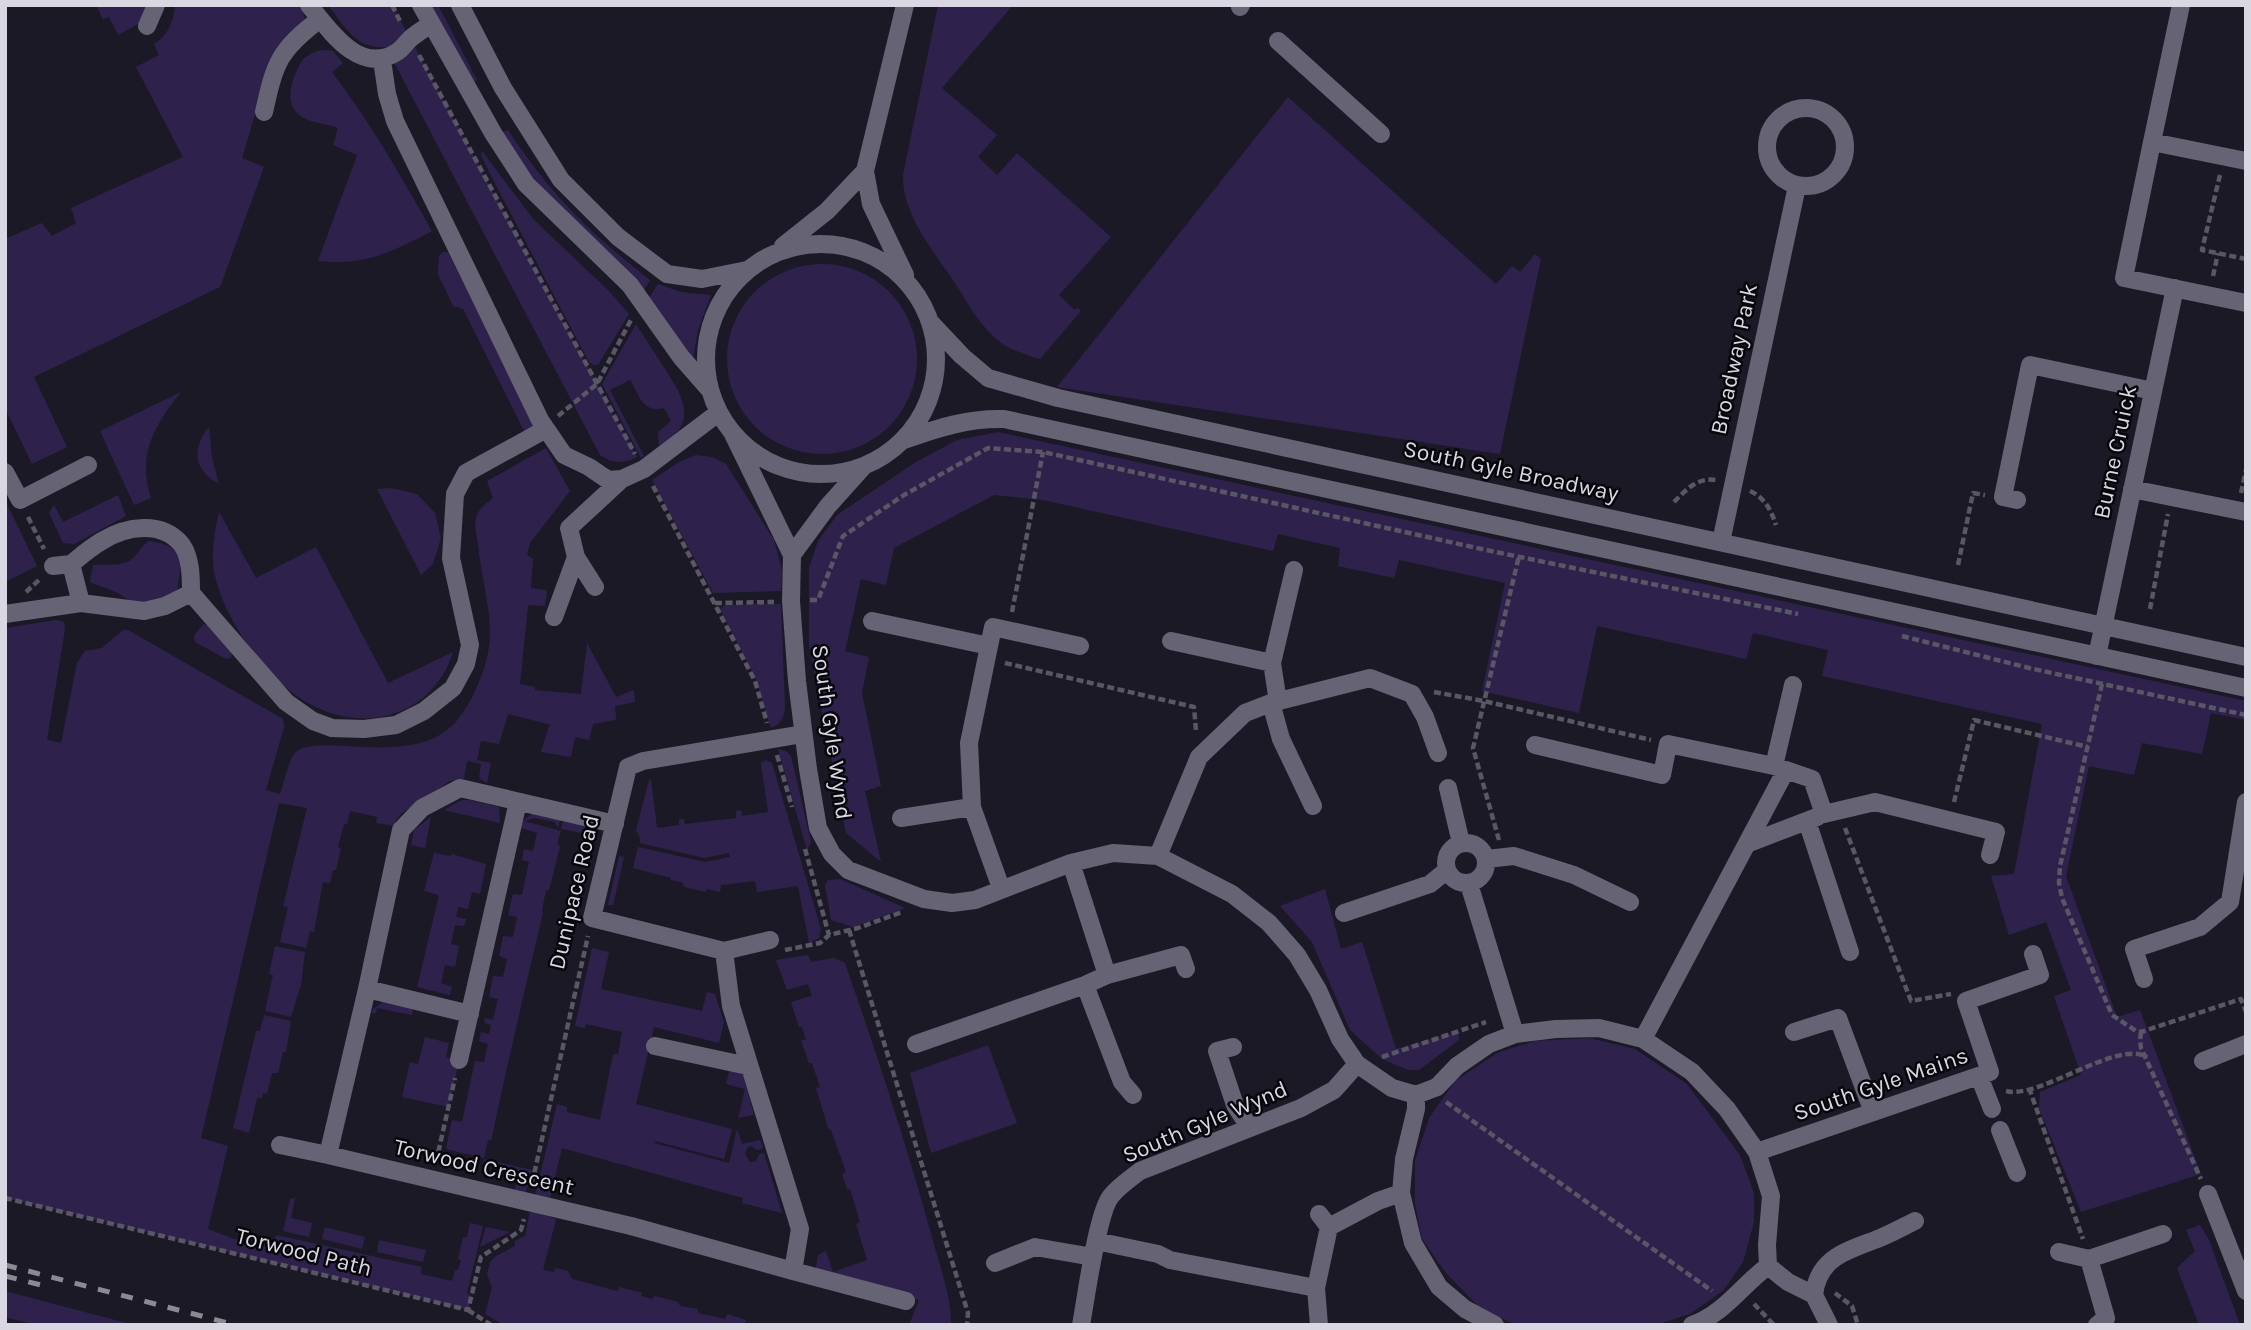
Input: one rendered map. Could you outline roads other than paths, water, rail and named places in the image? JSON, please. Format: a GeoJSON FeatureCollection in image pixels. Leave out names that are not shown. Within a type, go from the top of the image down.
{"type":"FeatureCollection","features":[{"type":"Feature","properties":{"kind":"street"},"geometry":{"type":"LineString","coordinates":[[147,26],[156,5]]}},
{"type":"Feature","properties":{"kind":"street"},"geometry":{"type":"LineString","coordinates":[[421,5],[493,133],[526,184],[631,285],[640,302],[709,389]]}},
{"type":"Feature","properties":{"kind":"street"},"geometry":{"type":"LineString","coordinates":[[460,5],[503,88],[561,180],[618,237],[667,274],[702,279],[747,271]]}},
{"type":"Feature","properties":{"kind":"street"},"geometry":{"type":"LineString","coordinates":[[865,171],[827,211],[747,271],[725,295],[710,324],[705,357],[709,389],[718,413],[733,434],[759,457],[792,471],[828,475],[863,467],[885,455],[904,440],[923,414],[934,384],[936,352],[930,322],[871,204],[865,171],[905,5]]}},
{"type":"Feature","properties":{"kind":"street"},"geometry":{"type":"LineString","coordinates":[[2181,5],[2124,278],[2246,303]]}},
{"type":"Feature","properties":{"kind":"street"},"geometry":{"type":"LineString","coordinates":[[264,112],[274,70],[282,53],[314,12],[349,50],[365,59],[382,60],[399,51],[431,24]]}},
{"type":"Feature","properties":{"kind":"street"},"geometry":{"type":"LineString","coordinates":[[1278,41],[1381,134]]}},
{"type":"Feature","properties":{"kind":"street"},"geometry":{"type":"LineString","coordinates":[[382,60],[394,121],[545,427],[564,455],[608,480],[622,479]]}},
{"type":"Feature","properties":{"kind":"street"},"geometry":{"type":"LineString","coordinates":[[1814,108],[1837,123],[1843,135],[1843,160],[1829,178],[1819,184],[1797,186],[1774,171],[1768,159],[1766,145],[1769,132],[1787,112],[1814,108]]}},
{"type":"Feature","properties":{"kind":"street"},"geometry":{"type":"LineString","coordinates":[[2152,142],[2246,161]]}},
{"type":"Feature","properties":{"kind":"street","name":"Broadway Park"},"geometry":{"type":"LineString","coordinates":[[1721,542],[1797,186]]}},
{"type":"Feature","properties":{"kind":"street"},"geometry":{"type":"LineString","coordinates":[[772,254],[801,245],[841,246],[861,251],[889,266],[912,287]]}},
{"type":"Feature","properties":{"kind":"street","name":"Burne Cruick"},"geometry":{"type":"LineString","coordinates":[[2103,626],[2175,288]]}},
{"type":"Feature","properties":{"kind":"street","name":"South Gyle Broadway"},"geometry":{"type":"LineString","coordinates":[[930,322],[962,356],[988,377],[1010,386],[2246,657]]}},
{"type":"Feature","properties":{"kind":"street"},"geometry":{"type":"LineString","coordinates":[[2010,499],[2030,365],[2153,391]]}},
{"type":"Feature","properties":{"kind":"street"},"geometry":{"type":"LineString","coordinates":[[595,587],[576,557],[569,528],[622,479],[644,469],[718,413]]}},
{"type":"Feature","properties":{"kind":"street"},"geometry":{"type":"LineString","coordinates":[[904,440],[947,425],[979,418],[1004,419],[2246,688]]}},
{"type":"Feature","properties":{"kind":"street"},"geometry":{"type":"LineString","coordinates":[[81,603],[62,565],[103,539],[138,527],[163,529],[182,546],[191,570],[191,593],[286,702],[313,721],[332,728],[364,729],[396,725],[424,711],[453,688],[466,664],[470,645],[451,558],[455,494],[466,473],[545,427]]}},
{"type":"Feature","properties":{"kind":"street","name":"South Gyle Wynd"},"geometry":{"type":"LineString","coordinates":[[733,434],[792,555],[791,601],[803,734],[818,828],[832,854],[848,870],[923,899],[952,903],[975,900],[1071,863],[1114,853],[1158,856],[1232,894],[1269,923],[1297,955],[1318,990],[1340,1039],[1392,1088],[1416,1095]]}},
{"type":"Feature","properties":{"kind":"street"},"geometry":{"type":"LineString","coordinates":[[5,472],[20,500],[88,464]]}},
{"type":"Feature","properties":{"kind":"street"},"geometry":{"type":"LineString","coordinates":[[792,555],[828,506],[863,467]]}},
{"type":"Feature","properties":{"kind":"street"},"geometry":{"type":"LineString","coordinates":[[2132,489],[2246,512]]}},
{"type":"Feature","properties":{"kind":"street"},"geometry":{"type":"LineString","coordinates":[[554,617],[576,557]]}},
{"type":"Feature","properties":{"kind":"street"},"geometry":{"type":"LineString","coordinates":[[1294,570],[1272,663],[1275,702],[1281,739],[1313,806]]}},
{"type":"Feature","properties":{"kind":"street"},"geometry":{"type":"LineString","coordinates":[[5,614],[81,603],[144,611],[165,606],[191,593]]}},
{"type":"Feature","properties":{"kind":"street"},"geometry":{"type":"LineString","coordinates":[[872,621],[988,652]]}},
{"type":"Feature","properties":{"kind":"street"},"geometry":{"type":"LineString","coordinates":[[2097,656],[2103,626]]}},
{"type":"Feature","properties":{"kind":"street"},"geometry":{"type":"LineString","coordinates":[[1001,888],[972,807],[969,743],[988,652],[1000,629],[1080,646]]}},
{"type":"Feature","properties":{"kind":"street"},"geometry":{"type":"LineString","coordinates":[[1171,641],[1272,663]]}},
{"type":"Feature","properties":{"kind":"street"},"geometry":{"type":"LineString","coordinates":[[1158,856],[1199,757],[1245,713],[1275,702],[1370,678],[1412,694],[1425,717],[1438,753]]}},
{"type":"Feature","properties":{"kind":"street"},"geometry":{"type":"LineString","coordinates":[[1643,1039],[1749,843],[1780,768],[1793,685]]}},
{"type":"Feature","properties":{"kind":"street","name":"Dunipace Road"},"geometry":{"type":"LineString","coordinates":[[724,951],[592,918],[628,767],[643,761],[803,734]]}},
{"type":"Feature","properties":{"kind":"street"},"geometry":{"type":"LineString","coordinates":[[1535,745],[1662,775],[1668,744],[1780,768],[1812,779],[1823,815],[1850,952]]}},
{"type":"Feature","properties":{"kind":"street"},"geometry":{"type":"LineString","coordinates":[[328,1155],[368,989],[401,830],[422,808],[460,788],[500,792],[517,802],[615,824]]}},
{"type":"Feature","properties":{"kind":"street"},"geometry":{"type":"LineString","coordinates":[[1448,788],[1461,843]]}},
{"type":"Feature","properties":{"kind":"street"},"geometry":{"type":"LineString","coordinates":[[459,1060],[517,802]]}},
{"type":"Feature","properties":{"kind":"street"},"geometry":{"type":"LineString","coordinates":[[1749,843],[1823,815],[1875,802],[1996,832],[1990,855]]}},
{"type":"Feature","properties":{"kind":"street"},"geometry":{"type":"LineString","coordinates":[[2144,979],[2134,949],[2200,927],[2238,903],[2246,802]]}},
{"type":"Feature","properties":{"kind":"street"},"geometry":{"type":"LineString","coordinates":[[901,818],[972,807]]}},
{"type":"Feature","properties":{"kind":"street"},"geometry":{"type":"LineString","coordinates":[[1495,858],[1479,879],[1469,884],[1451,879],[1446,871],[1445,859],[1451,849],[1461,843],[1472,843],[1495,858],[1514,856],[1574,875],[1630,902]]}},
{"type":"Feature","properties":{"kind":"street"},"geometry":{"type":"LineString","coordinates":[[1071,863],[1107,975]]}},
{"type":"Feature","properties":{"kind":"street"},"geometry":{"type":"LineString","coordinates":[[1344,913],[1430,884],[1446,871]]}},
{"type":"Feature","properties":{"kind":"street"},"geometry":{"type":"LineString","coordinates":[[1469,884],[1515,1034]]}},
{"type":"Feature","properties":{"kind":"street"},"geometry":{"type":"LineString","coordinates":[[777,945],[724,951],[731,1006],[800,1229],[793,1270]]}},
{"type":"Feature","properties":{"kind":"street","name":"South Gyle Mains"},"geometry":{"type":"LineString","coordinates":[[1757,1152],[1990,1072],[1966,1001],[2040,975],[2033,954]]}},
{"type":"Feature","properties":{"kind":"street"},"geometry":{"type":"LineString","coordinates":[[916,1044],[1086,985],[1107,975],[1181,955],[1186,969]]}},
{"type":"Feature","properties":{"kind":"street"},"geometry":{"type":"LineString","coordinates":[[1086,985],[1122,1082],[1133,1095]]}},
{"type":"Feature","properties":{"kind":"street"},"geometry":{"type":"LineString","coordinates":[[368,989],[470,1014]]}},
{"type":"Feature","properties":{"kind":"street"},"geometry":{"type":"LineString","coordinates":[[1794,1032],[1838,1018],[1873,1112]]}},
{"type":"Feature","properties":{"kind":"street"},"geometry":{"type":"LineString","coordinates":[[1494,1325],[1465,1309],[1439,1287],[1413,1243],[1401,1193],[1404,1159],[1416,1110],[1416,1095],[1437,1087],[1457,1066],[1489,1044],[1515,1034],[1556,1029],[1598,1028],[1643,1039],[1692,1072],[1727,1109],[1757,1152],[1770,1195],[1768,1266],[1788,1282],[1820,1290]]}},
{"type":"Feature","properties":{"kind":"street"},"geometry":{"type":"LineString","coordinates":[[2203,1061],[2246,1044]]}},
{"type":"Feature","properties":{"kind":"street"},"geometry":{"type":"LineString","coordinates":[[655,1046],[748,1066]]}},
{"type":"Feature","properties":{"kind":"street"},"geometry":{"type":"LineString","coordinates":[[1233,1047],[1217,1051],[1235,1105],[1250,1128]]}},
{"type":"Feature","properties":{"kind":"street","name":"South Gyle Wynd"},"geometry":{"type":"LineString","coordinates":[[1081,1325],[1095,1249],[1108,1198],[1140,1171],[1301,1108],[1334,1090],[1364,1062]]}},
{"type":"Feature","properties":{"kind":"street"},"geometry":{"type":"LineString","coordinates":[[1982,1075],[1992,1110]]}},
{"type":"Feature","properties":{"kind":"street"},"geometry":{"type":"LineString","coordinates":[[2000,1130],[2017,1173]]}},
{"type":"Feature","properties":{"kind":"street","name":"Torwood Crescent"},"geometry":{"type":"LineString","coordinates":[[280,1145],[631,1226],[906,1301]]}},
{"type":"Feature","properties":{"kind":"street"},"geometry":{"type":"LineString","coordinates":[[1319,1325],[1316,1288],[1324,1221],[1401,1193]]}},
{"type":"Feature","properties":{"kind":"street"},"geometry":{"type":"LineString","coordinates":[[2208,1194],[2246,1291]]}},
{"type":"Feature","properties":{"kind":"street"},"geometry":{"type":"LineString","coordinates":[[1829,1325],[1815,1280],[1832,1259],[1850,1248],[1880,1238],[1915,1221]]}},
{"type":"Feature","properties":{"kind":"street"},"geometry":{"type":"LineString","coordinates":[[2059,1252],[2090,1259],[2163,1234]]}},
{"type":"Feature","properties":{"kind":"street"},"geometry":{"type":"LineString","coordinates":[[995,1263],[1035,1247],[1095,1249],[1158,1254],[1170,1260],[1316,1288]]}},
{"type":"Feature","properties":{"kind":"street"},"geometry":{"type":"LineString","coordinates":[[2090,1259],[2106,1318],[2097,1325]]}},
{"type":"Feature","properties":{"kind":"street"},"geometry":{"type":"LineString","coordinates":[[1692,1325],[1704,1321],[1721,1309],[1768,1266]]}},
{"type":"Feature","properties":{"kind":"railway"},"geometry":{"type":"LineString","coordinates":[[5,1265],[236,1325]]}},
{"type":"Feature","properties":{"kind":"railway"},"geometry":{"type":"LineString","coordinates":[[5,1276],[45,1286]]}}]}
